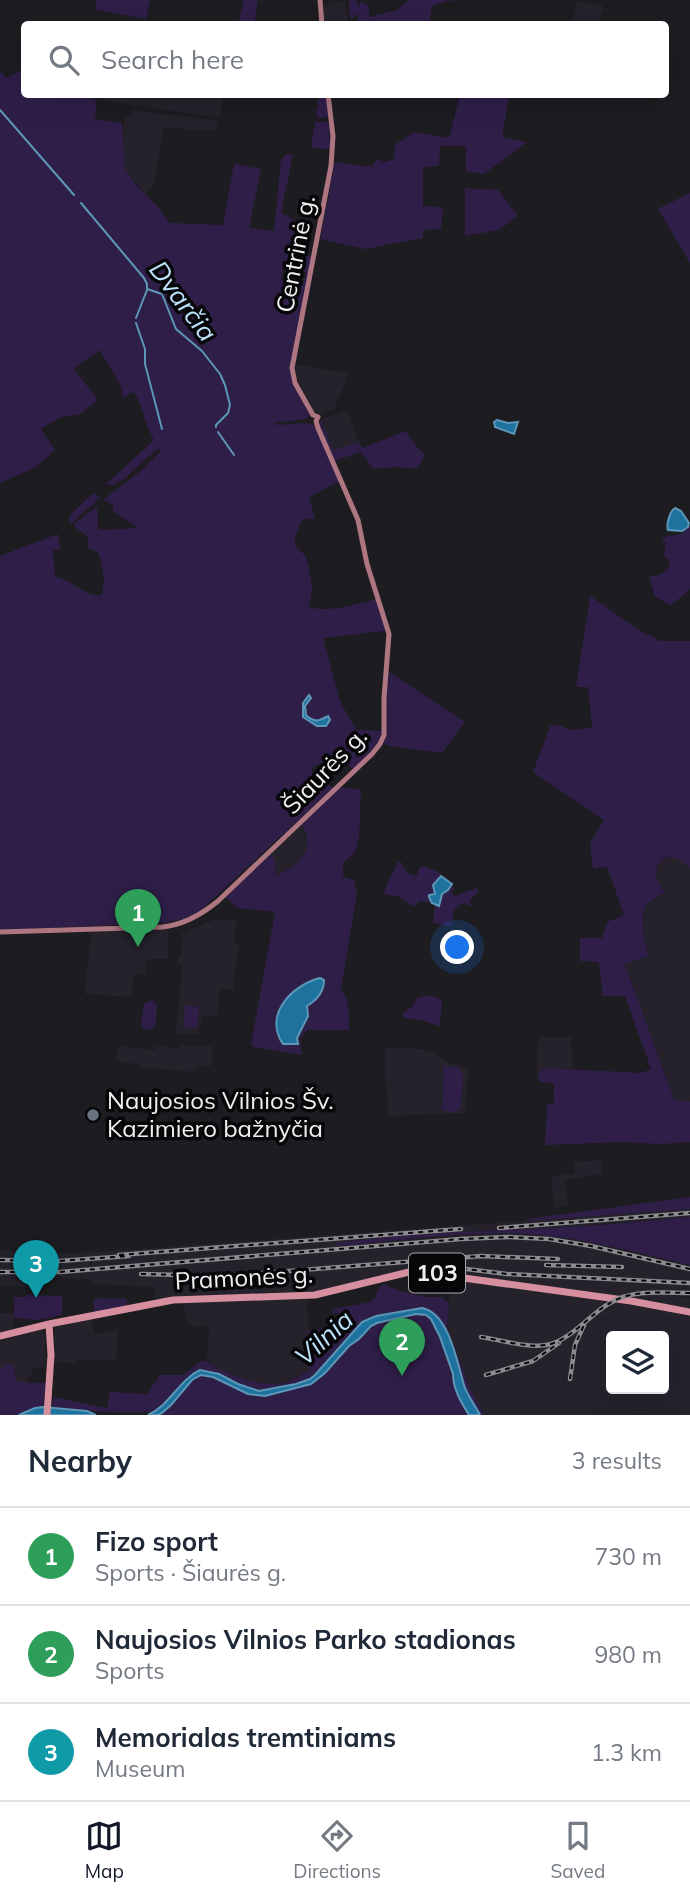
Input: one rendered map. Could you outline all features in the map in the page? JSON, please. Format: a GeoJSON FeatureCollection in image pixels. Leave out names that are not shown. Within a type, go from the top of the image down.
{"type":"FeatureCollection","features":[{"type":"Feature","properties":{"kind":"main road"},"geometry":{"type":"LineString","coordinates":[[320,0],[322,21]]}},
{"type":"Feature","properties":{"kind":"main road","name":"Centrinė g."},"geometry":{"type":"LineString","coordinates":[[314,418],[295,383],[292,363],[331,163],[333,136],[328,98]]}},
{"type":"Feature","properties":{"kind":"main road","name":"Šiaurės g."},"geometry":{"type":"LineString","coordinates":[[0,932],[162,927],[192,918],[218,901],[380,744],[384,731],[388,634],[367,564],[358,520],[314,418]]}},
{"type":"Feature","properties":{"kind":"main road","name":"Pramonės g."},"geometry":{"type":"LineString","coordinates":[[49,1324],[180,1299],[310,1296],[413,1270],[690,1312]]}},
{"type":"Feature","properties":{"kind":"main road"},"geometry":{"type":"LineString","coordinates":[[47,1415],[51,1356],[49,1324]]}},
{"type":"Feature","properties":{"kind":"main road","name":"103"},"geometry":{"type":"LineString","coordinates":[[0,1336],[49,1324]]}},
{"type":"Feature","properties":{"kind":"shaded area"},"geometry":{"type":"Polygon","coordinates":[[[96,0],[150,0],[146,19],[95,10],[96,0]]]}},
{"type":"Feature","properties":{"kind":"shaded area"},"geometry":{"type":"Polygon","coordinates":[[[244,0],[258,0],[256,21],[239,21],[244,0]]]}},
{"type":"Feature","properties":{"kind":"shaded area"},"geometry":{"type":"Polygon","coordinates":[[[345,0],[348,21],[325,21],[323,6],[345,0]]]}},
{"type":"Feature","properties":{"kind":"shaded area"},"geometry":{"type":"Polygon","coordinates":[[[357,0],[358,9],[360,2],[369,5],[369,17],[397,10],[409,0],[460,0],[432,6],[430,21],[358,21],[358,13],[351,20],[348,1],[357,0]]]}},
{"type":"Feature","properties":{"kind":"shaded area"},"geometry":{"type":"Polygon","coordinates":[[[576,2],[603,5],[598,21],[573,21],[576,2]]]}},
{"type":"Feature","properties":{"kind":"shaded area"},"geometry":{"type":"Polygon","coordinates":[[[21,70],[21,98],[92,98],[97,101],[95,119],[122,123],[125,169],[170,223],[223,225],[234,164],[261,169],[249,228],[274,231],[281,160],[286,154],[293,155],[281,213],[301,224],[295,253],[312,256],[292,380],[309,415],[307,419],[274,423],[314,425],[340,481],[309,497],[315,518],[302,520],[295,542],[305,556],[308,566],[312,588],[309,607],[334,608],[377,599],[385,631],[323,638],[340,701],[356,730],[382,731],[377,745],[353,770],[336,753],[313,767],[311,770],[315,776],[333,788],[201,910],[183,919],[165,923],[0,930],[0,556],[58,534],[60,549],[53,550],[55,577],[89,593],[102,595],[103,574],[98,552],[87,548],[89,538],[73,525],[96,507],[98,530],[138,528],[113,511],[113,505],[103,500],[142,470],[161,451],[160,448],[155,451],[125,478],[113,485],[106,484],[154,440],[134,392],[122,398],[122,388],[100,350],[74,369],[98,400],[80,414],[59,418],[41,429],[55,450],[34,468],[0,483],[0,71],[6,78],[21,70]],[[283,267],[281,280],[303,285],[306,272],[283,267]],[[308,696],[303,703],[303,717],[317,726],[326,726],[330,717],[317,720],[306,715],[305,706],[310,699],[308,696]]]}},
{"type":"Feature","properties":{"kind":"shaded area"},"geometry":{"type":"Polygon","coordinates":[[[101,98],[222,98],[220,118],[101,98]]]}},
{"type":"Feature","properties":{"kind":"shaded area"},"geometry":{"type":"Polygon","coordinates":[[[318,98],[326,98],[329,117],[317,119],[318,98]]]}},
{"type":"Feature","properties":{"kind":"shaded area"},"geometry":{"type":"Polygon","coordinates":[[[459,98],[509,98],[502,137],[527,142],[484,174],[466,171],[466,146],[440,146],[439,166],[423,167],[423,206],[443,207],[441,229],[423,230],[423,238],[365,249],[320,239],[335,162],[372,167],[377,159],[384,162],[394,159],[395,145],[414,132],[449,138],[459,98]]]}},
{"type":"Feature","properties":{"kind":"shaded area"},"geometry":{"type":"Polygon","coordinates":[[[133,110],[219,121],[216,131],[164,128],[154,186],[145,194],[124,165],[125,119],[133,110]]]}},
{"type":"Feature","properties":{"kind":"shaded area"},"geometry":{"type":"Polygon","coordinates":[[[315,122],[328,122],[330,149],[311,148],[315,122]]]}},
{"type":"Feature","properties":{"kind":"shaded area"},"geometry":{"type":"Polygon","coordinates":[[[465,188],[498,190],[518,216],[499,230],[465,236],[465,188]]]}},
{"type":"Feature","properties":{"kind":"shaded area"},"geometry":{"type":"Polygon","coordinates":[[[690,193],[690,263],[658,209],[690,193]]]}},
{"type":"Feature","properties":{"kind":"shaded area"},"geometry":{"type":"Polygon","coordinates":[[[295,364],[349,374],[334,409],[321,414],[314,413],[297,378],[295,364]]]}},
{"type":"Feature","properties":{"kind":"shaded area"},"geometry":{"type":"Polygon","coordinates":[[[347,410],[359,442],[333,451],[321,420],[347,410]]]}},
{"type":"Feature","properties":{"kind":"shaded area"},"geometry":{"type":"Polygon","coordinates":[[[321,420],[333,451],[359,442],[362,448],[406,431],[425,455],[417,469],[374,469],[360,452],[335,461],[319,426],[321,420]]]}},
{"type":"Feature","properties":{"kind":"shaded area"},"geometry":{"type":"Polygon","coordinates":[[[93,493],[101,497],[70,522],[71,514],[93,493]]]}},
{"type":"Feature","properties":{"kind":"shaded area"},"geometry":{"type":"Polygon","coordinates":[[[690,526],[690,589],[670,605],[655,597],[649,576],[660,575],[668,568],[670,561],[664,556],[666,542],[662,540],[663,537],[681,534],[690,526]]]}},
{"type":"Feature","properties":{"kind":"shaded area"},"geometry":{"type":"Polygon","coordinates":[[[590,596],[648,636],[660,641],[690,641],[690,868],[673,857],[665,859],[657,867],[656,879],[665,892],[649,903],[643,916],[645,945],[649,956],[625,964],[674,1100],[690,1102],[690,1142],[545,1145],[547,1105],[554,1103],[554,1083],[540,1082],[537,1073],[546,1068],[641,1073],[651,1069],[625,996],[603,996],[599,962],[580,961],[580,938],[602,938],[607,922],[624,915],[607,867],[593,868],[590,843],[604,820],[533,772],[550,726],[558,725],[571,730],[592,728],[588,687],[576,687],[590,596]]]}},
{"type":"Feature","properties":{"kind":"shaded area"},"geometry":{"type":"Polygon","coordinates":[[[389,672],[465,722],[442,753],[384,744],[389,672]]]}},
{"type":"Feature","properties":{"kind":"shaded area"},"geometry":{"type":"Polygon","coordinates":[[[339,788],[361,789],[359,836],[355,852],[343,863],[343,877],[354,880],[357,892],[341,989],[347,1003],[349,1030],[308,1030],[300,1038],[302,1055],[253,1047],[251,1044],[275,912],[238,908],[225,897],[271,854],[275,860],[276,876],[298,862],[307,842],[302,825],[339,788]],[[320,978],[299,986],[277,1017],[279,1038],[297,1041],[307,1020],[307,1006],[318,998],[320,978]]]}},
{"type":"Feature","properties":{"kind":"shaded area"},"geometry":{"type":"Polygon","coordinates":[[[302,825],[307,841],[305,853],[290,869],[276,876],[271,854],[302,825]]]}},
{"type":"Feature","properties":{"kind":"shaded area"},"geometry":{"type":"Polygon","coordinates":[[[676,857],[690,868],[690,1102],[674,1100],[625,964],[649,956],[644,942],[646,907],[663,895],[655,872],[659,862],[676,857]]]}},
{"type":"Feature","properties":{"kind":"shaded area"},"geometry":{"type":"Polygon","coordinates":[[[398,862],[411,874],[417,875],[419,868],[423,866],[439,872],[441,876],[435,882],[435,894],[429,897],[432,903],[419,901],[413,906],[399,897],[384,894],[398,862]]]}},
{"type":"Feature","properties":{"kind":"shaded area"},"geometry":{"type":"Polygon","coordinates":[[[452,884],[454,890],[451,892],[455,896],[476,888],[479,891],[469,901],[472,905],[460,904],[456,909],[451,926],[433,923],[435,905],[439,906],[442,894],[452,884]]]}},
{"type":"Feature","properties":{"kind":"shaded area"},"geometry":{"type":"Polygon","coordinates":[[[236,919],[235,943],[239,945],[233,990],[219,991],[218,1017],[203,1015],[198,1035],[176,1033],[182,967],[181,963],[177,963],[178,957],[181,956],[182,933],[214,920],[236,919]]]}},
{"type":"Feature","properties":{"kind":"shaded area"},"geometry":{"type":"Polygon","coordinates":[[[168,929],[168,959],[146,959],[145,974],[134,974],[131,997],[85,994],[91,931],[168,929]]]}},
{"type":"Feature","properties":{"kind":"shaded area"},"geometry":{"type":"Polygon","coordinates":[[[428,995],[442,1001],[440,1026],[403,1018],[403,1013],[413,1006],[417,998],[428,995]]]}},
{"type":"Feature","properties":{"kind":"shaded area"},"geometry":{"type":"Polygon","coordinates":[[[151,1000],[157,1007],[155,1027],[148,1030],[143,1029],[141,1024],[144,1004],[151,1000]]]}},
{"type":"Feature","properties":{"kind":"shaded area"},"geometry":{"type":"Polygon","coordinates":[[[185,1005],[199,1007],[197,1028],[184,1027],[185,1005]]]}},
{"type":"Feature","properties":{"kind":"shaded area"},"geometry":{"type":"Polygon","coordinates":[[[538,1037],[571,1037],[573,1069],[546,1068],[537,1073],[538,1037]]]}},
{"type":"Feature","properties":{"kind":"shaded area"},"geometry":{"type":"Polygon","coordinates":[[[181,1045],[213,1045],[211,1066],[197,1066],[195,1072],[116,1062],[117,1046],[155,1050],[156,1046],[180,1048],[181,1045]]]}},
{"type":"Feature","properties":{"kind":"shaded area"},"geometry":{"type":"Polygon","coordinates":[[[385,1047],[422,1049],[466,1069],[465,1113],[388,1116],[385,1047]]]}},
{"type":"Feature","properties":{"kind":"shaded area"},"geometry":{"type":"Polygon","coordinates":[[[444,1064],[447,1069],[458,1067],[463,1075],[461,1107],[454,1113],[444,1110],[442,1112],[444,1064]]]}},
{"type":"Feature","properties":{"kind":"shaded area"},"geometry":{"type":"Polygon","coordinates":[[[601,1160],[602,1174],[565,1180],[568,1206],[555,1208],[551,1176],[575,1174],[575,1162],[601,1160]]]}},
{"type":"Feature","properties":{"kind":"shaded area"},"geometry":{"type":"Polygon","coordinates":[[[690,1197],[690,1209],[527,1221],[527,1219],[690,1197]]]}},
{"type":"Feature","properties":{"kind":"shaded area"},"geometry":{"type":"Polygon","coordinates":[[[690,1209],[690,1217],[363,1239],[337,1244],[510,1233],[578,1240],[690,1265],[690,1294],[669,1295],[690,1298],[689,1310],[415,1268],[314,1294],[156,1300],[154,1287],[92,1284],[92,1279],[28,1278],[27,1287],[0,1286],[0,1250],[99,1252],[690,1209]]]}},
{"type":"Feature","properties":{"kind":"shaded area"},"geometry":{"type":"Polygon","coordinates":[[[690,1217],[690,1265],[589,1242],[528,1234],[456,1235],[337,1246],[337,1243],[417,1235],[586,1226],[690,1217]]]}},
{"type":"Feature","properties":{"kind":"shaded area"},"geometry":{"type":"Polygon","coordinates":[[[452,1278],[614,1300],[690,1314],[690,1415],[484,1415],[469,1387],[447,1327],[452,1278]]]}},
{"type":"Feature","properties":{"kind":"shaded area"},"geometry":{"type":"Polygon","coordinates":[[[384,1284],[426,1297],[443,1297],[449,1304],[447,1327],[469,1386],[484,1415],[480,1415],[464,1387],[461,1374],[430,1310],[369,1318],[315,1375],[296,1384],[255,1391],[207,1370],[187,1379],[156,1411],[52,1408],[53,1397],[107,1408],[110,1392],[149,1394],[159,1375],[183,1375],[202,1360],[221,1370],[257,1382],[288,1382],[310,1370],[308,1330],[333,1329],[347,1325],[349,1319],[346,1314],[332,1313],[332,1309],[371,1302],[379,1287],[384,1284]]]}},
{"type":"Feature","properties":{"kind":"shaded area"},"geometry":{"type":"Polygon","coordinates":[[[62,1296],[62,1315],[37,1320],[14,1318],[14,1297],[62,1296]]]}},
{"type":"Feature","properties":{"kind":"shaded area"},"geometry":{"type":"Polygon","coordinates":[[[94,1298],[126,1299],[128,1307],[94,1314],[94,1298]]]}},
{"type":"Feature","properties":{"kind":"shaded area"},"geometry":{"type":"Polygon","coordinates":[[[307,1298],[310,1370],[281,1384],[244,1379],[220,1370],[207,1360],[209,1326],[191,1327],[191,1324],[187,1323],[183,1300],[307,1298]]]}},
{"type":"Feature","properties":{"kind":"shaded area"},"geometry":{"type":"Polygon","coordinates":[[[0,1313],[14,1313],[13,1329],[0,1333],[0,1313]]]}},
{"type":"Feature","properties":{"kind":"shaded area"},"geometry":{"type":"Polygon","coordinates":[[[416,1314],[428,1316],[440,1336],[456,1392],[469,1415],[158,1415],[171,1405],[192,1380],[201,1375],[213,1377],[241,1391],[274,1395],[310,1384],[377,1323],[416,1314]]]}},
{"type":"Feature","properties":{"kind":"shaded area"},"geometry":{"type":"Polygon","coordinates":[[[92,1318],[94,1334],[118,1330],[116,1361],[55,1362],[55,1327],[92,1318]]]}},
{"type":"Feature","properties":{"kind":"shaded area"},"geometry":{"type":"Polygon","coordinates":[[[42,1330],[45,1336],[47,1367],[31,1368],[32,1375],[28,1377],[28,1382],[17,1382],[13,1365],[4,1364],[3,1368],[0,1368],[0,1341],[42,1330]]]}},
{"type":"Feature","properties":{"kind":"shaded area"},"geometry":{"type":"Polygon","coordinates":[[[4,1364],[13,1365],[17,1382],[46,1383],[43,1407],[19,1415],[0,1415],[0,1368],[3,1368],[4,1364]]]}},
{"type":"Feature","properties":{"kind":"water"},"geometry":{"type":"Polygon","coordinates":[[[494,422],[518,422],[514,434],[495,427],[494,422]]]}},
{"type":"Feature","properties":{"kind":"water"},"geometry":{"type":"Polygon","coordinates":[[[675,508],[681,511],[689,523],[682,531],[668,530],[669,518],[675,508]]]}},
{"type":"Feature","properties":{"kind":"water"},"geometry":{"type":"Polygon","coordinates":[[[309,695],[311,698],[305,706],[306,715],[315,720],[328,716],[330,720],[326,726],[317,726],[303,717],[303,703],[309,695]]]}},
{"type":"Feature","properties":{"kind":"water"},"geometry":{"type":"Polygon","coordinates":[[[441,876],[452,884],[442,894],[439,906],[432,903],[429,895],[435,894],[433,885],[441,876]]]}},
{"type":"Feature","properties":{"kind":"water"},"geometry":{"type":"Polygon","coordinates":[[[320,978],[324,980],[323,988],[317,998],[307,1006],[308,1016],[297,1038],[298,1044],[283,1044],[276,1022],[284,1003],[300,987],[320,978]]]}},
{"type":"Feature","properties":{"kind":"water"},"geometry":{"type":"Polygon","coordinates":[[[422,1308],[431,1312],[445,1328],[465,1389],[480,1415],[469,1415],[460,1400],[440,1337],[431,1319],[426,1315],[416,1314],[371,1326],[311,1384],[265,1396],[248,1394],[213,1377],[201,1375],[192,1380],[162,1413],[148,1415],[156,1411],[186,1380],[200,1370],[219,1374],[259,1391],[310,1379],[362,1322],[376,1316],[422,1308]]]}},
{"type":"Feature","properties":{"kind":"water"},"geometry":{"type":"Polygon","coordinates":[[[43,1407],[87,1411],[96,1415],[19,1415],[43,1407]]]}},
{"type":"Feature","properties":{"kind":"waterway","name":"Dvarčia"},"geometry":{"type":"LineString","coordinates":[[0,110],[74,195]]}},
{"type":"Feature","properties":{"kind":"waterway","name":"Dvarčia"},"geometry":{"type":"LineString","coordinates":[[81,203],[144,278],[147,289],[162,294],[176,329],[202,351],[220,374],[230,405],[228,413],[216,427]]}},
{"type":"Feature","properties":{"kind":"waterway"},"geometry":{"type":"LineString","coordinates":[[136,318],[147,290]]}},
{"type":"Feature","properties":{"kind":"waterway"},"geometry":{"type":"LineString","coordinates":[[136,323],[145,349],[145,364],[162,429]]}},
{"type":"Feature","properties":{"kind":"waterway","name":"Dvarčia"},"geometry":{"type":"LineString","coordinates":[[218,432],[234,455]]}},
{"type":"Feature","properties":{"kind":"railway"},"geometry":{"type":"LineString","coordinates":[[499,1228],[690,1213]]}},
{"type":"Feature","properties":{"kind":"railway"},"geometry":{"type":"LineString","coordinates":[[119,1255],[461,1229]]}},
{"type":"Feature","properties":{"kind":"railway"},"geometry":{"type":"LineString","coordinates":[[0,1272],[60,1272],[508,1237],[549,1239],[591,1246],[690,1269]]}},
{"type":"Feature","properties":{"kind":"railway"},"geometry":{"type":"LineString","coordinates":[[0,1260],[59,1261],[129,1256]]}},
{"type":"Feature","properties":{"kind":"railway"},"geometry":{"type":"LineString","coordinates":[[141,1274],[225,1276],[481,1256],[558,1259]]}},
{"type":"Feature","properties":{"kind":"railway"},"geometry":{"type":"LineString","coordinates":[[546,1265],[622,1267]]}},
{"type":"Feature","properties":{"kind":"railway"},"geometry":{"type":"LineString","coordinates":[[442,1266],[507,1274],[690,1283]]}},
{"type":"Feature","properties":{"kind":"railway"},"geometry":{"type":"LineString","coordinates":[[481,1337],[522,1345],[546,1345],[563,1339],[602,1308],[619,1299],[648,1293],[690,1293]]}},
{"type":"Feature","properties":{"kind":"railway"},"geometry":{"type":"LineString","coordinates":[[570,1379],[575,1345],[584,1325]]}},
{"type":"Feature","properties":{"kind":"railway"},"geometry":{"type":"LineString","coordinates":[[486,1375],[533,1361],[559,1343]]}},
{"type":"Feature","properties":{"kind":"place","name":"Fizo sport"},"geometry":{"type":"Point","coordinates":[138,947]}},
{"type":"Feature","properties":{"kind":"place","name":"Naujosios Vilnios Šv. Kazimiero bažnyčia"},"geometry":{"type":"Point","coordinates":[93,1115]}},
{"type":"Feature","properties":{"kind":"place","name":"Memorialas tremtiniams"},"geometry":{"type":"Point","coordinates":[36,1298]}},
{"type":"Feature","properties":{"kind":"place","name":"Naujosios Vilnios Parko stadionas"},"geometry":{"type":"Point","coordinates":[402,1376]}},
{"type":"Feature","properties":{"kind":"water label","name":"Vilnia"},"geometry":{"type":"Point","coordinates":[324,1338]}}]}
